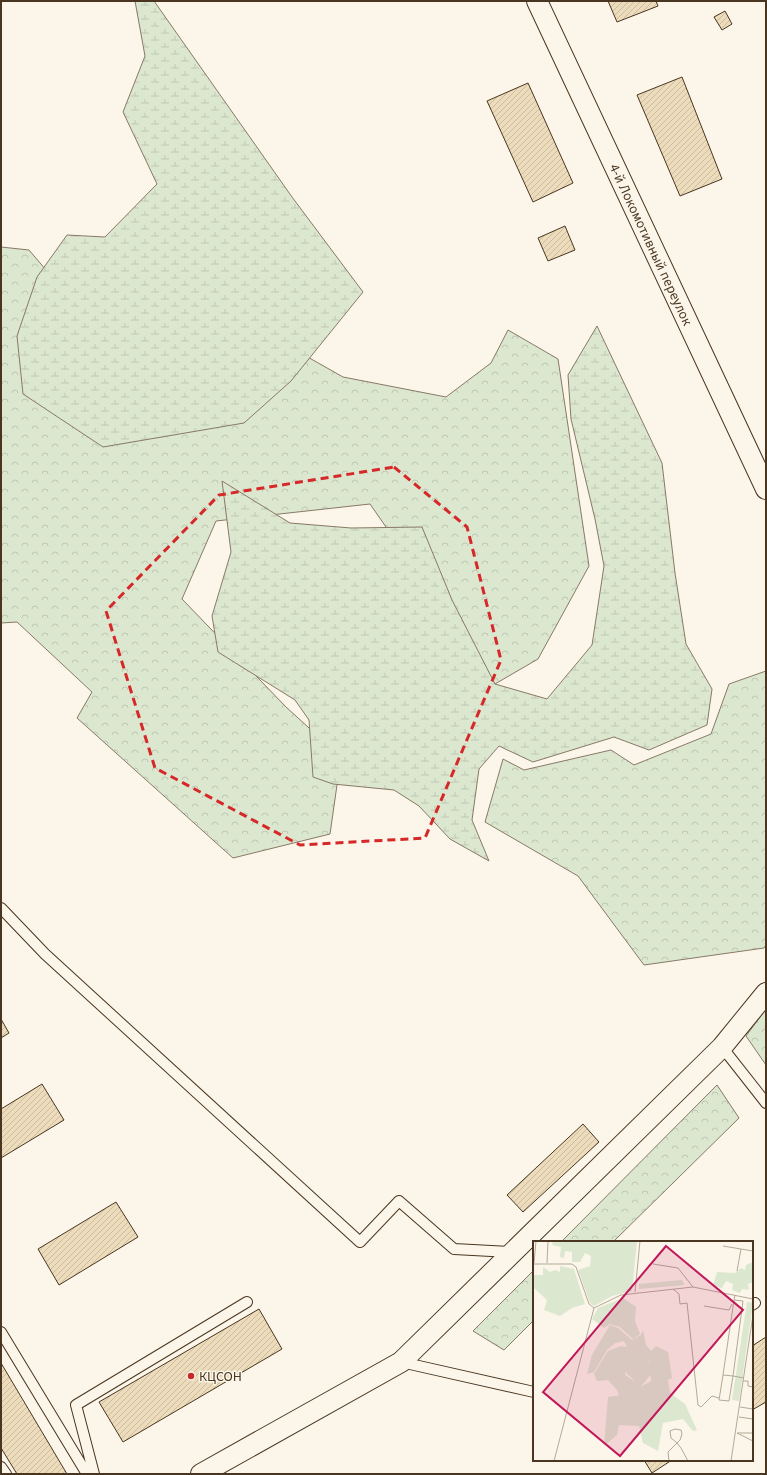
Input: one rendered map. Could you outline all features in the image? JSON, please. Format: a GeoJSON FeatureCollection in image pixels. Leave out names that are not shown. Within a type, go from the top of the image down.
{"type":"FeatureCollection","features":[{"type":"Feature","properties":{"kind":"street","name":"4-й Локомотивный переулок"},"geometry":{"type":"LineString","coordinates":[[537,1],[766,489]]}},
{"type":"Feature","properties":{"kind":"street"},"geometry":{"type":"LineString","coordinates":[[201,1474],[402,1362],[722,1047],[766,993]]}},
{"type":"Feature","properties":{"kind":"lane"},"geometry":{"type":"LineString","coordinates":[[1,908],[51,960],[360,1242],[399,1201],[454,1249],[514,1252]]}},
{"type":"Feature","properties":{"kind":"lane"},"geometry":{"type":"LineString","coordinates":[[722,1047],[766,1103]]}},
{"type":"Feature","properties":{"kind":"lane"},"geometry":{"type":"LineString","coordinates":[[94,1474],[76,1405],[247,1302]]}},
{"type":"Feature","properties":{"kind":"lane"},"geometry":{"type":"LineString","coordinates":[[1,1332],[87,1474]]}},
{"type":"Feature","properties":{"kind":"lane"},"geometry":{"type":"LineString","coordinates":[[402,1362],[533,1392]]}},
{"type":"Feature","properties":{"kind":"lane"},"geometry":{"type":"LineString","coordinates":[[1,1467],[6,1474]]}},
{"type":"Feature","properties":{"kind":"highlighted area"},"geometry":{"type":"Polygon","coordinates":[[[394,467],[467,527],[501,660],[425,838],[300,845],[155,768],[106,611],[219,495],[394,467]]]}},
{"type":"Feature","properties":{"kind":"green space"},"geometry":{"type":"Polygon","coordinates":[[[135,1],[154,1],[292,197],[363,292],[291,381],[244,423],[103,447],[23,394],[17,336],[37,277],[67,235],[105,237],[157,184],[123,112],[145,56],[135,1]]]}},
{"type":"Feature","properties":{"kind":"green space"},"geometry":{"type":"Polygon","coordinates":[[[1,247],[29,250],[69,297],[267,334],[343,377],[446,397],[491,363],[508,330],[558,359],[589,566],[538,659],[495,684],[370,504],[216,521],[182,599],[286,707],[341,757],[330,834],[233,858],[77,718],[92,692],[17,622],[1,623],[1,247]]]}},
{"type":"Feature","properties":{"kind":"green space"},"geometry":{"type":"Polygon","coordinates":[[[597,326],[662,463],[675,573],[686,644],[712,689],[707,725],[649,750],[614,737],[533,762],[499,746],[479,769],[472,820],[489,861],[450,839],[419,806],[394,790],[333,784],[313,777],[309,720],[295,700],[218,652],[212,616],[231,552],[222,481],[290,523],[351,528],[422,527],[452,600],[495,684],[547,699],[592,645],[604,566],[595,519],[571,419],[568,375],[597,326]]]}},
{"type":"Feature","properties":{"kind":"green space"},"geometry":{"type":"Polygon","coordinates":[[[766,671],[766,945],[764,948],[644,965],[578,876],[485,822],[503,759],[524,770],[611,750],[634,765],[711,734],[729,684],[766,671]]]}},
{"type":"Feature","properties":{"kind":"green space"},"geometry":{"type":"Polygon","coordinates":[[[766,1009],[766,1065],[746,1036],[766,1009]]]}},
{"type":"Feature","properties":{"kind":"green space"},"geometry":{"type":"Polygon","coordinates":[[[717,1085],[739,1118],[614,1241],[562,1241],[717,1085]]]}},
{"type":"Feature","properties":{"kind":"green space"},"geometry":{"type":"Polygon","coordinates":[[[533,1271],[533,1321],[504,1350],[473,1331],[533,1271]]]}},
{"type":"Feature","properties":{"kind":"building"},"geometry":{"type":"Polygon","coordinates":[[[608,1],[656,1],[658,6],[617,22],[608,1]]]}},
{"type":"Feature","properties":{"kind":"building"},"geometry":{"type":"Polygon","coordinates":[[[725,11],[732,24],[722,30],[714,17],[725,11]]]}},
{"type":"Feature","properties":{"kind":"building"},"geometry":{"type":"Polygon","coordinates":[[[682,77],[722,179],[680,196],[637,95],[682,77]]]}},
{"type":"Feature","properties":{"kind":"building"},"geometry":{"type":"Polygon","coordinates":[[[528,83],[573,183],[533,202],[487,101],[528,83]]]}},
{"type":"Feature","properties":{"kind":"building"},"geometry":{"type":"Polygon","coordinates":[[[565,226],[575,250],[548,261],[538,238],[565,226]]]}},
{"type":"Feature","properties":{"kind":"building"},"geometry":{"type":"Polygon","coordinates":[[[1,1019],[9,1033],[1,1038],[1,1019]]]}},
{"type":"Feature","properties":{"kind":"building"},"geometry":{"type":"Polygon","coordinates":[[[42,1084],[64,1120],[1,1158],[1,1109],[42,1084]]]}},
{"type":"Feature","properties":{"kind":"building"},"geometry":{"type":"Polygon","coordinates":[[[583,1124],[599,1142],[523,1212],[507,1195],[583,1124]]]}},
{"type":"Feature","properties":{"kind":"building"},"geometry":{"type":"Polygon","coordinates":[[[116,1202],[138,1237],[59,1285],[38,1249],[116,1202]]]}},
{"type":"Feature","properties":{"kind":"building","name":"КЦСОН"},"geometry":{"type":"Polygon","coordinates":[[[259,1309],[282,1349],[123,1442],[99,1402],[259,1309]]]}},
{"type":"Feature","properties":{"kind":"building"},"geometry":{"type":"Polygon","coordinates":[[[766,1337],[766,1402],[753,1409],[753,1345],[766,1337]]]}},
{"type":"Feature","properties":{"kind":"building"},"geometry":{"type":"Polygon","coordinates":[[[1,1363],[67,1474],[17,1474],[1,1448],[1,1363]]]}},
{"type":"Feature","properties":{"kind":"building"},"geometry":{"type":"Polygon","coordinates":[[[645,1461],[670,1461],[652,1473],[645,1461]]]}},
{"type":"Feature","properties":{"kind":"place","name":"КЦСОН"},"geometry":{"type":"Point","coordinates":[191,1376]}}]}
